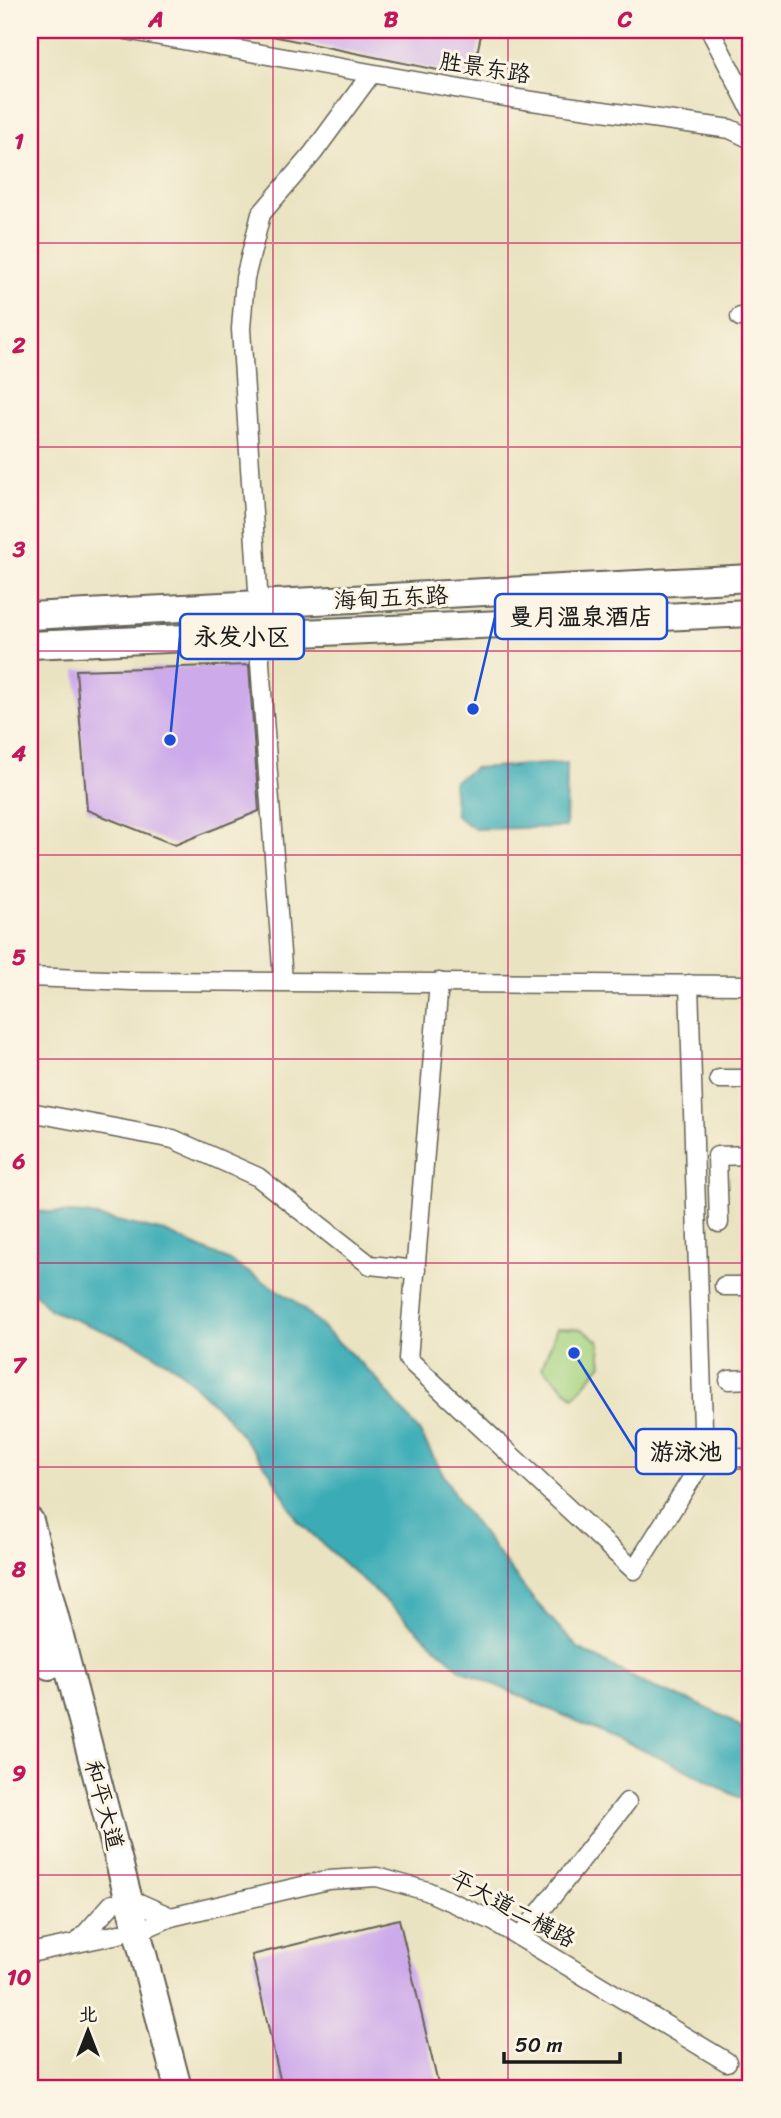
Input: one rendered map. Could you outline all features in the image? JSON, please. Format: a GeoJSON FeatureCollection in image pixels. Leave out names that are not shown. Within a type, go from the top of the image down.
{"type":"FeatureCollection","features":[{"type":"Feature","properties":{"kind":"main road","name":"海甸五东路"},"geometry":{"type":"LineString","coordinates":[[30,616],[751,578]]}},
{"type":"Feature","properties":{"kind":"main road","name":"海甸五东路"},"geometry":{"type":"LineString","coordinates":[[30,645],[751,612]]}},
{"type":"Feature","properties":{"kind":"main road","name":"和平大道"},"geometry":{"type":"LineString","coordinates":[[30,1521],[128,1933],[160,2088]]}},
{"type":"Feature","properties":{"kind":"main road","name":"和平大道"},"geometry":{"type":"LineString","coordinates":[[30,1593],[120,1901]]}},
{"type":"Feature","properties":{"kind":"main road","name":"和平大道"},"geometry":{"type":"LineString","coordinates":[[128,1933],[178,2088]]}},
{"type":"Feature","properties":{"kind":"street","name":"胜景东路"},"geometry":{"type":"LineString","coordinates":[[126,30],[511,98],[730,128],[751,139]]}},
{"type":"Feature","properties":{"kind":"street"},"geometry":{"type":"LineString","coordinates":[[710,30],[751,110]]}},
{"type":"Feature","properties":{"kind":"street"},"geometry":{"type":"LineString","coordinates":[[259,605],[241,329],[245,278],[261,214],[313,153],[371,74]]}},
{"type":"Feature","properties":{"kind":"street"},"geometry":{"type":"LineString","coordinates":[[260,634],[283,981]]}},
{"type":"Feature","properties":{"kind":"street"},"geometry":{"type":"LineString","coordinates":[[30,977],[132,981],[751,985]]}},
{"type":"Feature","properties":{"kind":"street"},"geometry":{"type":"LineString","coordinates":[[439,982],[408,1359],[634,1570],[704,1459],[689,984]]}},
{"type":"Feature","properties":{"kind":"street"},"geometry":{"type":"LineString","coordinates":[[719,1079],[751,1079]]}},
{"type":"Feature","properties":{"kind":"street"},"geometry":{"type":"LineString","coordinates":[[30,1112],[173,1139],[258,1177],[370,1265],[416,1270]]}},
{"type":"Feature","properties":{"kind":"street"},"geometry":{"type":"LineString","coordinates":[[719,1223],[717,1156],[751,1155]]}},
{"type":"Feature","properties":{"kind":"street"},"geometry":{"type":"LineString","coordinates":[[724,1286],[751,1286]]}},
{"type":"Feature","properties":{"kind":"street"},"geometry":{"type":"LineString","coordinates":[[729,1380],[751,1379]]}},
{"type":"Feature","properties":{"kind":"street"},"geometry":{"type":"LineString","coordinates":[[704,1459],[751,1458]]}},
{"type":"Feature","properties":{"kind":"street"},"geometry":{"type":"LineString","coordinates":[[520,1937],[627,1802]]}},
{"type":"Feature","properties":{"kind":"street","name":"平大道二横路"},"geometry":{"type":"LineString","coordinates":[[30,1953],[128,1933],[171,1917],[328,1880],[377,1877],[427,1891],[493,1921],[727,2063]]}},
{"type":"Feature","properties":{"kind":"street"},"geometry":{"type":"LineString","coordinates":[[79,1941],[120,1901],[171,1917]]}},
{"type":"Feature","properties":{"kind":"green space"},"geometry":{"type":"Polygon","coordinates":[[[557,1328],[581,1329],[599,1341],[602,1364],[574,1397],[542,1367],[557,1328]]]}},
{"type":"Feature","properties":{"kind":"water"},"geometry":{"type":"Polygon","coordinates":[[[567,763],[566,827],[475,829],[456,816],[453,782],[474,768],[567,763]]]}},
{"type":"Feature","properties":{"kind":"water"},"geometry":{"type":"Polygon","coordinates":[[[30,1211],[86,1214],[165,1232],[230,1261],[295,1301],[374,1376],[419,1431],[460,1504],[533,1599],[578,1648],[647,1685],[727,1718],[751,1735],[751,1804],[681,1767],[461,1670],[298,1521],[270,1472],[227,1417],[178,1369],[137,1344],[50,1310],[30,1288],[30,1211]]]}},
{"type":"Feature","properties":{"kind":"building"},"geometry":{"type":"Polygon","coordinates":[[[268,30],[482,30],[472,77],[267,35],[268,30]]]}},
{"type":"Feature","properties":{"kind":"building"},"geometry":{"type":"Polygon","coordinates":[[[249,665],[259,811],[175,845],[87,810],[76,670],[249,665]]]}},
{"type":"Feature","properties":{"kind":"building"},"geometry":{"type":"Polygon","coordinates":[[[399,1919],[439,2088],[282,2088],[252,1955],[399,1919]]]}},
{"type":"Feature","properties":{"kind":"place","name":"曼月温泉酒店"},"geometry":{"type":"Point","coordinates":[473,709]}},
{"type":"Feature","properties":{"kind":"place","name":"永发小区"},"geometry":{"type":"Point","coordinates":[170,740]}},
{"type":"Feature","properties":{"kind":"place","name":"游泳池"},"geometry":{"type":"Point","coordinates":[574,1353]}}]}
